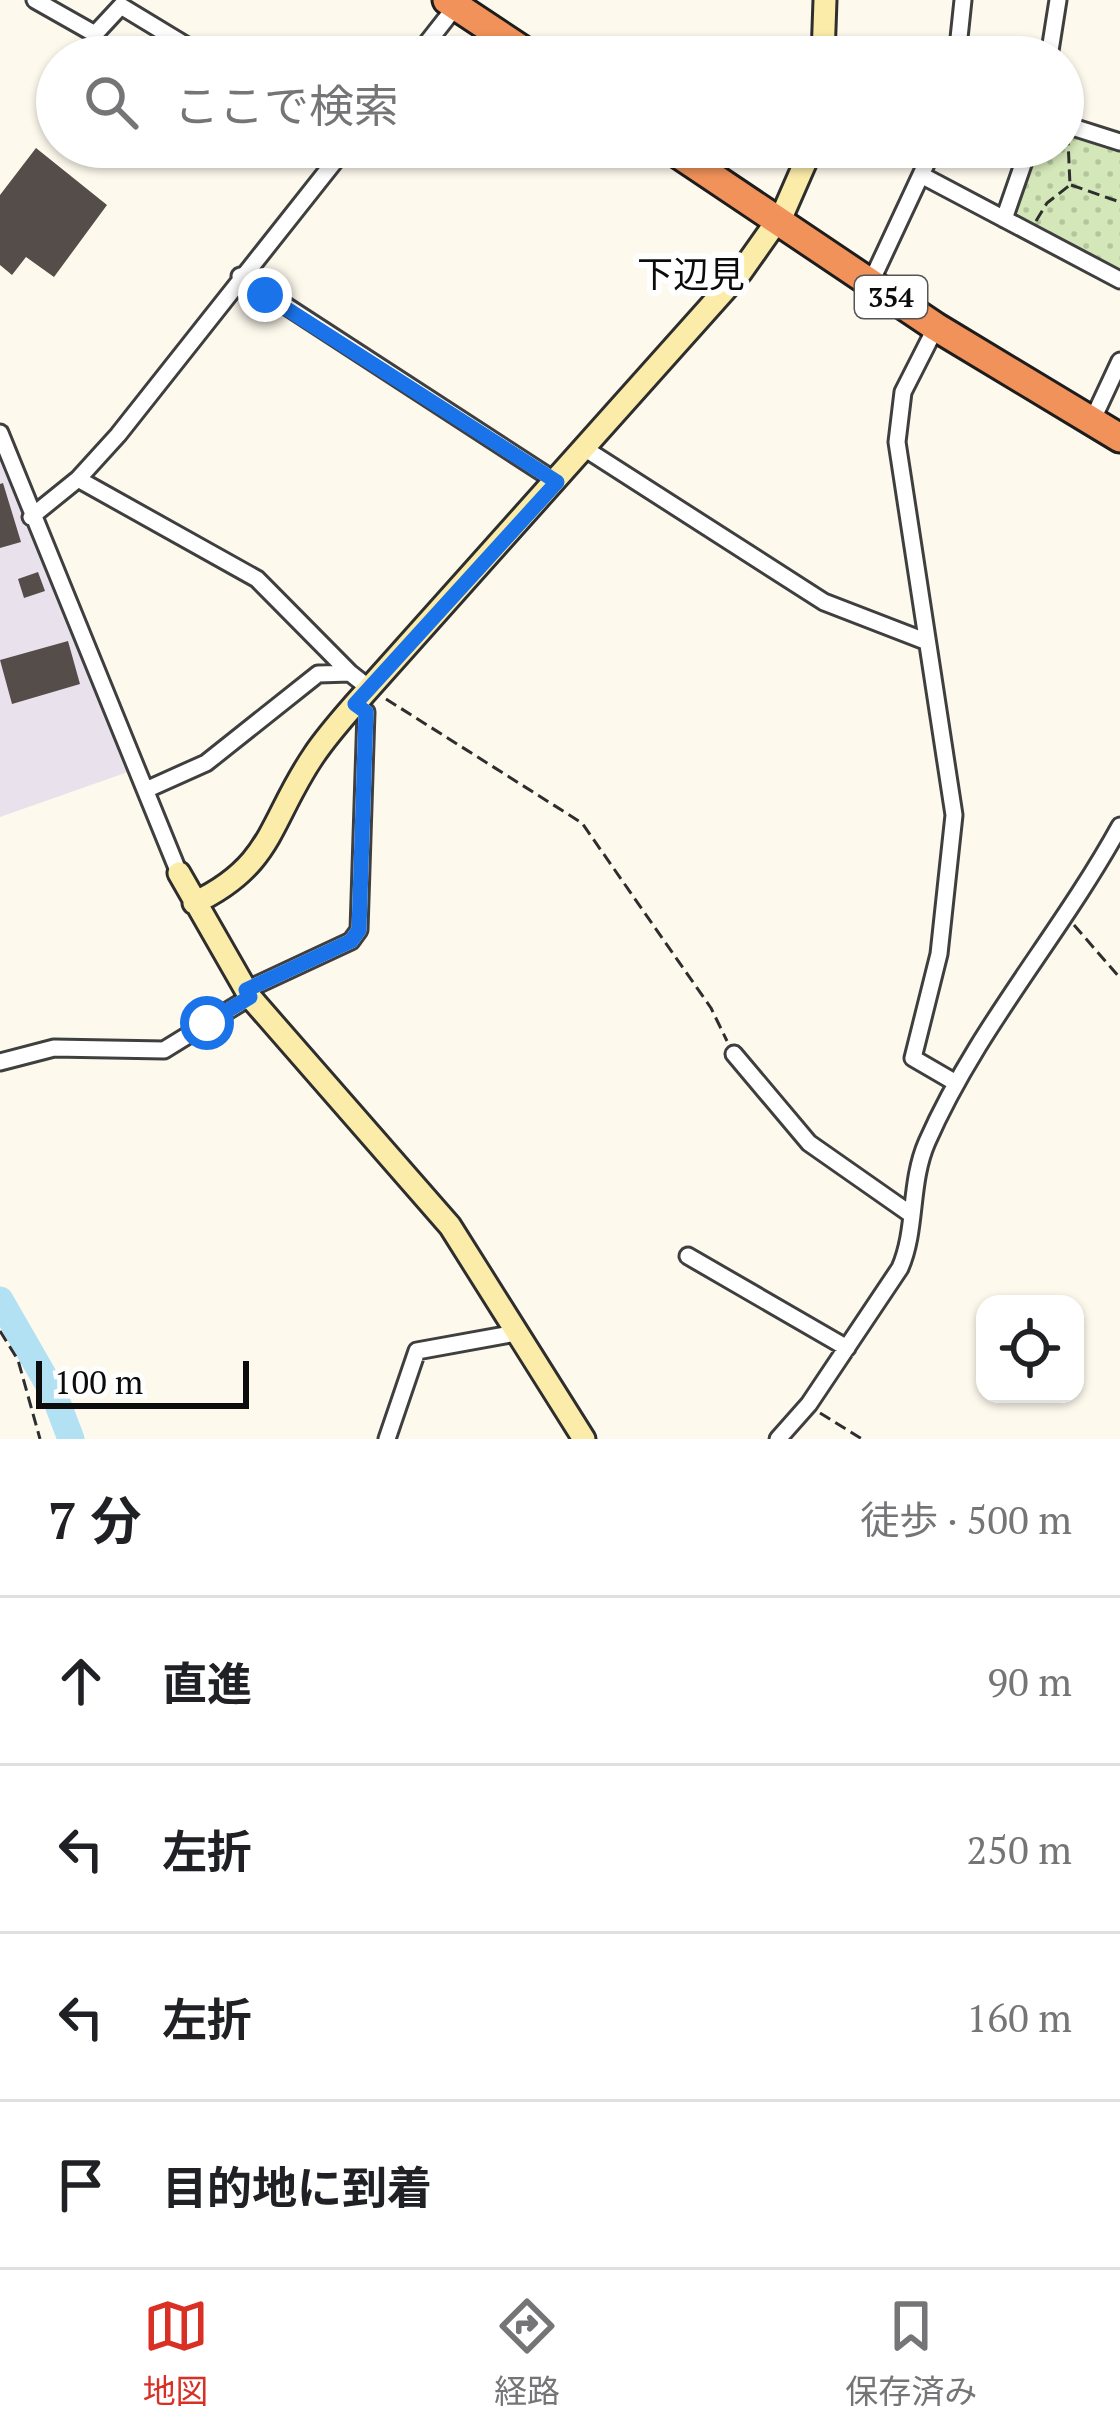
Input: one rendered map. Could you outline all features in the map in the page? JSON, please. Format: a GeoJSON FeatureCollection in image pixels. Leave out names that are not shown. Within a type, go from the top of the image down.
{"type":"FeatureCollection","features":[{"type":"Feature","properties":{"kind":"highway"},"geometry":{"type":"LineString","coordinates":[[468,7],[506,36]]}},
{"type":"Feature","properties":{"kind":"highway","name":"354"},"geometry":{"type":"LineString","coordinates":[[699,168],[936,327],[1120,438]]}},
{"type":"Feature","properties":{"kind":"street"},"geometry":{"type":"LineString","coordinates":[[35,0],[95,34],[121,6],[170,36]]}},
{"type":"Feature","properties":{"kind":"street"},"geometry":{"type":"LineString","coordinates":[[824,36],[825,0]]}},
{"type":"Feature","properties":{"kind":"street"},"geometry":{"type":"LineString","coordinates":[[959,36],[963,0]]}},
{"type":"Feature","properties":{"kind":"street"},"geometry":{"type":"LineString","coordinates":[[1052,36],[1058,0]]}},
{"type":"Feature","properties":{"kind":"street"},"geometry":{"type":"LineString","coordinates":[[438,36],[468,7]]}},
{"type":"Feature","properties":{"kind":"street"},"geometry":{"type":"LineString","coordinates":[[1084,130],[1120,142]]}},
{"type":"Feature","properties":{"kind":"street"},"geometry":{"type":"LineString","coordinates":[[31,517],[78,479],[331,168]]}},
{"type":"Feature","properties":{"kind":"street"},"geometry":{"type":"LineString","coordinates":[[194,903],[238,879],[260,857],[314,755],[741,272],[777,220],[802,168]]}},
{"type":"Feature","properties":{"kind":"street"},"geometry":{"type":"LineString","coordinates":[[870,284],[926,168]]}},
{"type":"Feature","properties":{"kind":"street"},"geometry":{"type":"LineString","coordinates":[[1004,218],[1022,168]]}},
{"type":"Feature","properties":{"kind":"street"},"geometry":{"type":"LineString","coordinates":[[923,176],[1120,280]]}},
{"type":"Feature","properties":{"kind":"street"},"geometry":{"type":"LineString","coordinates":[[240,276],[557,482]]}},
{"type":"Feature","properties":{"kind":"street"},"geometry":{"type":"LineString","coordinates":[[936,327],[903,392],[897,442],[954,815],[939,954],[914,1058],[956,1083]]}},
{"type":"Feature","properties":{"kind":"street"},"geometry":{"type":"LineString","coordinates":[[1092,421],[1120,361]]}},
{"type":"Feature","properties":{"kind":"street"},"geometry":{"type":"LineString","coordinates":[[0,433],[194,903],[248,993],[430,1200],[584,1439]]}},
{"type":"Feature","properties":{"kind":"street"},"geometry":{"type":"LineString","coordinates":[[587,450],[824,602],[925,641]]}},
{"type":"Feature","properties":{"kind":"street"},"geometry":{"type":"LineString","coordinates":[[0,1062],[54,1048],[164,1050],[248,993],[351,941],[359,930],[366,712],[350,673],[257,579],[78,479]]}},
{"type":"Feature","properties":{"kind":"street"},"geometry":{"type":"LineString","coordinates":[[148,789],[206,763],[318,674],[350,673]]}},
{"type":"Feature","properties":{"kind":"street"},"geometry":{"type":"LineString","coordinates":[[778,1439],[809,1404],[900,1268],[910,1246],[909,1213],[924,1147],[990,1022],[1069,916],[1120,826]]}},
{"type":"Feature","properties":{"kind":"street"},"geometry":{"type":"LineString","coordinates":[[734,1054],[809,1143],[909,1213]]}},
{"type":"Feature","properties":{"kind":"street"},"geometry":{"type":"LineString","coordinates":[[688,1256],[847,1348]]}},
{"type":"Feature","properties":{"kind":"street"},"geometry":{"type":"LineString","coordinates":[[387,1439],[417,1351],[516,1333]]}},
{"type":"Feature","properties":{"kind":"path"},"geometry":{"type":"LineString","coordinates":[[1067,168],[1070,185]]}},
{"type":"Feature","properties":{"kind":"path"},"geometry":{"type":"LineString","coordinates":[[1070,185],[1120,202]]}},
{"type":"Feature","properties":{"kind":"path"},"geometry":{"type":"LineString","coordinates":[[1031,233],[1041,210],[1070,185]]}},
{"type":"Feature","properties":{"kind":"path"},"geometry":{"type":"LineString","coordinates":[[362,696],[582,824],[711,1007],[734,1054]]}},
{"type":"Feature","properties":{"kind":"path"},"geometry":{"type":"LineString","coordinates":[[1069,916],[1120,978]]}},
{"type":"Feature","properties":{"kind":"path"},"geometry":{"type":"LineString","coordinates":[[0,1331],[18,1360],[40,1439]]}},
{"type":"Feature","properties":{"kind":"path"},"geometry":{"type":"LineString","coordinates":[[809,1404],[862,1439]]}},
{"type":"Feature","properties":{"kind":"shaded area"},"geometry":{"type":"Polygon","coordinates":[[[0,453],[128,772],[0,817],[0,453]]]}},
{"type":"Feature","properties":{"kind":"green space"},"geometry":{"type":"Polygon","coordinates":[[[1084,131],[1120,142],[1120,280],[1004,219],[1022,168],[1084,168],[1084,131]]]}},
{"type":"Feature","properties":{"kind":"building"},"geometry":{"type":"Polygon","coordinates":[[[36,148],[36,168],[61,168],[107,205],[54,277],[26,257],[12,275],[0,265],[0,195],[36,148]]]}},
{"type":"Feature","properties":{"kind":"building"},"geometry":{"type":"Polygon","coordinates":[[[0,484],[21,542],[0,548],[0,484]]]}},
{"type":"Feature","properties":{"kind":"building"},"geometry":{"type":"Polygon","coordinates":[[[38,572],[45,591],[24,598],[18,579],[38,572]]]}},
{"type":"Feature","properties":{"kind":"building"},"geometry":{"type":"Polygon","coordinates":[[[68,641],[80,684],[12,704],[0,660],[68,641]]]}},
{"type":"Feature","properties":{"kind":"waterway"},"geometry":{"type":"LineString","coordinates":[[0,1300],[54,1394],[71,1439]]}},
{"type":"Feature","properties":{"kind":"district","name":"下辺見"},"geometry":{"type":"Point","coordinates":[691,273]}},
{"type":"Feature","properties":{"kind":"route"},"geometry":{"type":"LineString","coordinates":[[207,1023],[250,997],[246,990],[351,941],[359,930],[366,712],[355,704],[557,482],[265,295]]}}]}
